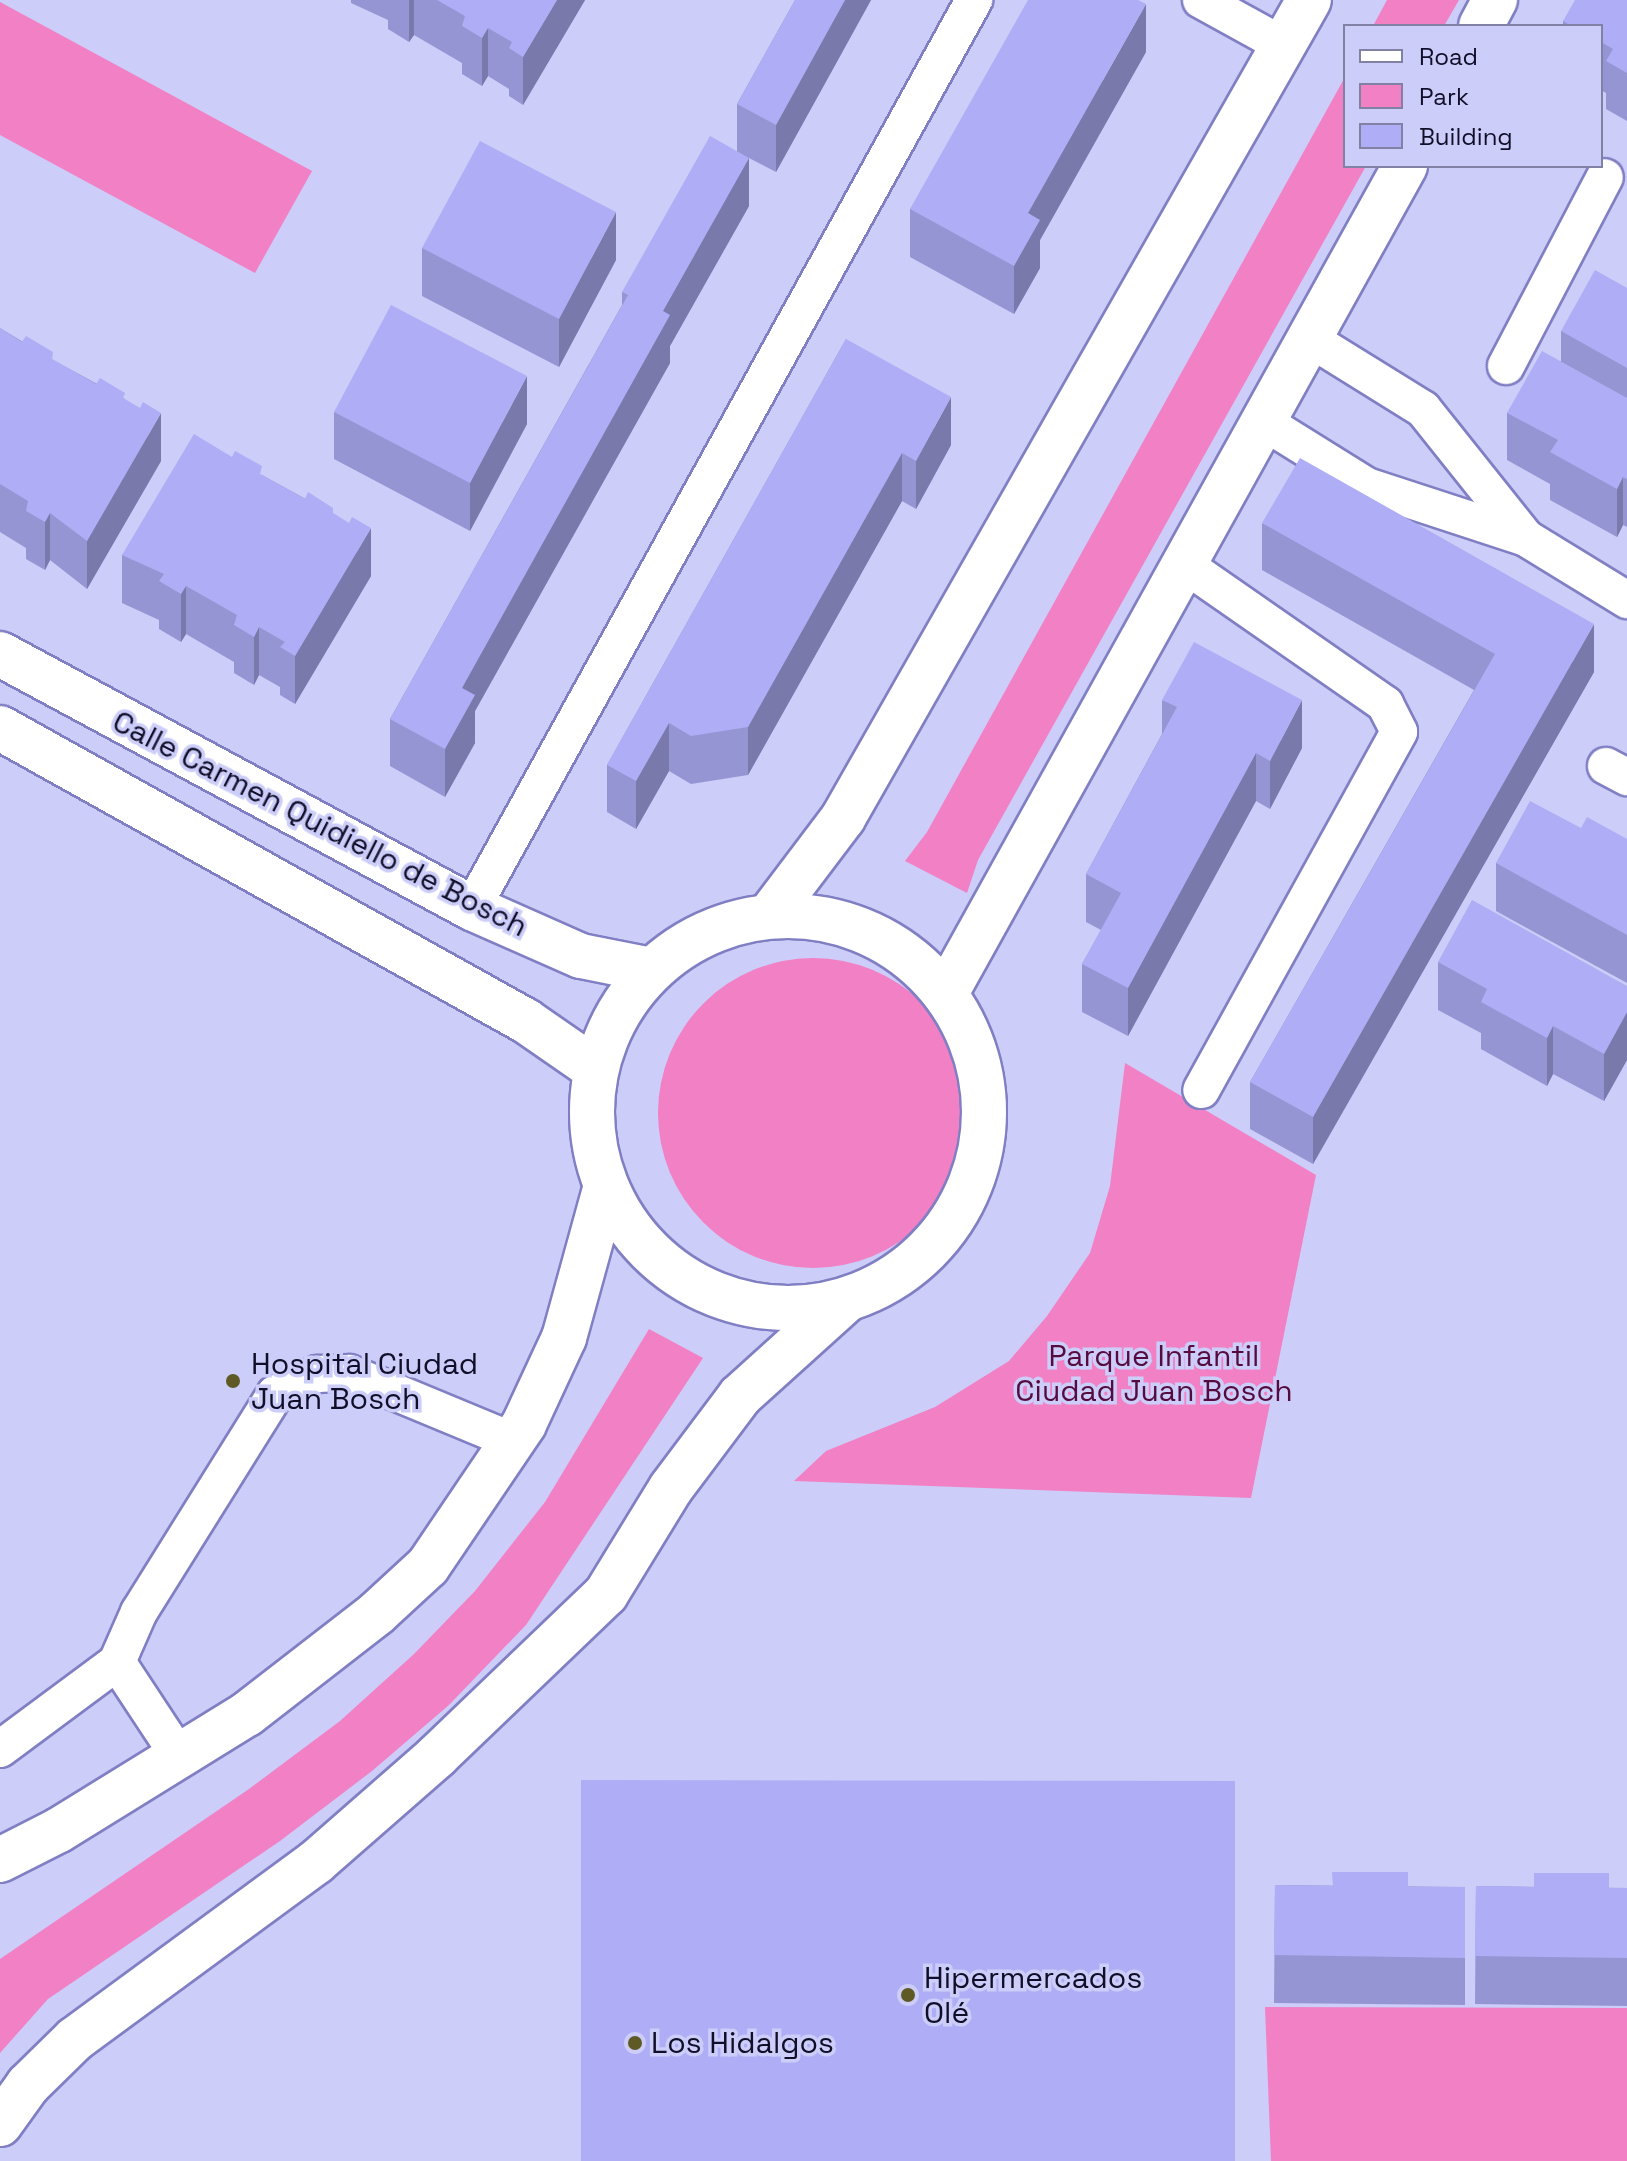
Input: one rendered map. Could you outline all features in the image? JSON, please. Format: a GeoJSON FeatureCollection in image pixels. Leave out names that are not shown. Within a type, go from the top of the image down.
{"type":"FeatureCollection","features":[{"type":"Feature","properties":{"kind":"street"},"geometry":{"type":"LineString","coordinates":[[769,916],[843,818],[1281,44],[1309,0]]}},
{"type":"Feature","properties":{"kind":"street"},"geometry":{"type":"LineString","coordinates":[[1482,24],[1495,0]]}},
{"type":"Feature","properties":{"kind":"street"},"geometry":{"type":"LineString","coordinates":[[946,993],[1404,168]]}},
{"type":"Feature","properties":{"kind":"street","name":"Calle Carmen Quidiello de Bosch"},"geometry":{"type":"LineString","coordinates":[[0,654],[472,908],[581,956],[651,970]]}},
{"type":"Feature","properties":{"kind":"street"},"geometry":{"type":"LineString","coordinates":[[0,728],[526,1021],[594,1068]]}},
{"type":"Feature","properties":{"kind":"street"},"geometry":{"type":"LineString","coordinates":[[0,2124],[28,2085],[75,2039],[316,1862],[437,1756],[606,1594],[671,1488],[740,1396],[844,1302],[912,1268],[961,1209],[986,1137],[980,1061],[946,993],[898,948],[836,921],[769,916],[726,926],[685,943],[651,970],[615,1015],[594,1068],[590,1109],[593,1150],[605,1189],[644,1248],[702,1291],[772,1309],[844,1302]]}},
{"type":"Feature","properties":{"kind":"street"},"geometry":{"type":"LineString","coordinates":[[0,1860],[247,1714],[377,1613],[428,1566],[513,1441],[564,1338],[605,1189]]}},
{"type":"Feature","properties":{"kind":"lane"},"geometry":{"type":"LineString","coordinates":[[472,908],[974,0]]}},
{"type":"Feature","properties":{"kind":"lane"},"geometry":{"type":"LineString","coordinates":[[1201,0],[1281,44]]}},
{"type":"Feature","properties":{"kind":"lane"},"geometry":{"type":"LineString","coordinates":[[1506,366],[1605,177]]}},
{"type":"Feature","properties":{"kind":"lane"},"geometry":{"type":"LineString","coordinates":[[1310,339],[1423,409],[1526,538]]}},
{"type":"Feature","properties":{"kind":"lane"},"geometry":{"type":"LineString","coordinates":[[1264,422],[1367,486],[1526,538],[1627,600]]}},
{"type":"Feature","properties":{"kind":"lane"},"geometry":{"type":"LineString","coordinates":[[1185,565],[1385,704],[1399,732],[1201,1090]]}},
{"type":"Feature","properties":{"kind":"lane"},"geometry":{"type":"LineString","coordinates":[[0,1749],[117,1662],[139,1612],[275,1394],[317,1374],[349,1373],[513,1441]]}},
{"type":"Feature","properties":{"kind":"lane"},"geometry":{"type":"LineString","coordinates":[[117,1662],[179,1756]]}},
{"type":"Feature","properties":{"kind":"green space"},"geometry":{"type":"Polygon","coordinates":[[[1387,0],[1459,0],[1445,24],[1374,24],[1387,0]]]}},
{"type":"Feature","properties":{"kind":"green space"},"geometry":{"type":"Polygon","coordinates":[[[0,2],[312,171],[255,273],[0,135],[0,2]]]}},
{"type":"Feature","properties":{"kind":"green space"},"geometry":{"type":"Polygon","coordinates":[[[1343,81],[1343,168],[1365,168],[978,860],[967,893],[905,861],[927,832],[1343,81]]]}},
{"type":"Feature","properties":{"kind":"green space"},"geometry":{"type":"Polygon","coordinates":[[[813,958],[843,961],[872,970],[899,984],[933,1015],[949,1040],[961,1068],[968,1113],[965,1143],[956,1172],[942,1199],[911,1233],[886,1249],[858,1261],[813,1268],[783,1265],[754,1256],[727,1242],[693,1211],[677,1186],[665,1158],[658,1113],[661,1083],[670,1054],[684,1027],[715,993],[740,977],[768,965],[813,958]]]}},
{"type":"Feature","properties":{"kind":"green space","name":"Parque Infantil Ciudad Juan Bosch"},"geometry":{"type":"Polygon","coordinates":[[[1125,1063],[1316,1175],[1251,1498],[794,1481],[826,1451],[935,1407],[1009,1361],[1047,1316],[1090,1253],[1110,1186],[1125,1063]]]}},
{"type":"Feature","properties":{"kind":"green space"},"geometry":{"type":"Polygon","coordinates":[[[649,1329],[703,1358],[526,1625],[449,1705],[372,1771],[280,1841],[48,1999],[0,2053],[0,1959],[249,1789],[340,1721],[414,1654],[475,1591],[545,1502],[649,1329]]]}},
{"type":"Feature","properties":{"kind":"green space"},"geometry":{"type":"Polygon","coordinates":[[[1265,2007],[1627,2008],[1627,2161],[1271,2161],[1265,2007]]]}},
{"type":"Feature","properties":{"kind":"building"},"geometry":{"type":"Polygon","coordinates":[[[437,0],[557,0],[523,57],[509,48],[512,42],[488,28],[482,38],[462,26],[465,16],[437,0]]]}},
{"type":"Feature","properties":{"kind":"building"},"geometry":{"type":"Polygon","coordinates":[[[795,0],[845,0],[776,125],[737,104],[795,0]]]}},
{"type":"Feature","properties":{"kind":"building"},"geometry":{"type":"Polygon","coordinates":[[[1028,0],[1138,0],[1146,4],[1028,213],[1040,220],[1014,266],[910,209],[1028,0]]]}},
{"type":"Feature","properties":{"kind":"building"},"geometry":{"type":"Polygon","coordinates":[[[1575,0],[1627,0],[1627,73],[1606,61],[1613,49],[1603,43],[1603,24],[1568,24],[1563,21],[1575,0]]]}},
{"type":"Feature","properties":{"kind":"building"},"geometry":{"type":"Polygon","coordinates":[[[710,136],[749,158],[663,311],[670,315],[462,688],[475,695],[445,749],[390,719],[628,295],[622,292],[710,136]]]}},
{"type":"Feature","properties":{"kind":"building"},"geometry":{"type":"Polygon","coordinates":[[[480,141],[616,212],[559,319],[422,248],[480,141]]]}},
{"type":"Feature","properties":{"kind":"building"},"geometry":{"type":"Polygon","coordinates":[[[1595,270],[1627,288],[1627,368],[1561,331],[1595,270]]]}},
{"type":"Feature","properties":{"kind":"building"},"geometry":{"type":"Polygon","coordinates":[[[391,305],[527,376],[470,483],[334,412],[391,305]]]}},
{"type":"Feature","properties":{"kind":"building"},"geometry":{"type":"Polygon","coordinates":[[[0,328],[22,342],[26,336],[53,352],[52,359],[96,384],[100,378],[125,393],[123,398],[140,408],[143,402],[161,413],[87,541],[50,513],[45,522],[26,511],[28,501],[0,484],[0,328]]]}},
{"type":"Feature","properties":{"kind":"building"},"geometry":{"type":"Polygon","coordinates":[[[846,339],[951,397],[916,461],[902,453],[748,727],[691,736],[669,723],[636,781],[607,765],[846,339]]]}},
{"type":"Feature","properties":{"kind":"building"},"geometry":{"type":"Polygon","coordinates":[[[1542,351],[1627,398],[1627,479],[1623,477],[1617,489],[1550,452],[1558,440],[1507,413],[1542,351]]]}},
{"type":"Feature","properties":{"kind":"building"},"geometry":{"type":"Polygon","coordinates":[[[194,434],[232,457],[235,451],[262,466],[260,474],[305,499],[308,492],[349,523],[352,517],[371,528],[295,656],[280,647],[285,642],[259,627],[254,637],[234,625],[237,615],[186,586],[181,594],[159,581],[164,574],[122,555],[194,434]]]}},
{"type":"Feature","properties":{"kind":"building"},"geometry":{"type":"Polygon","coordinates":[[[1300,458],[1594,624],[1313,1117],[1250,1082],[1495,654],[1262,523],[1300,458]]]}},
{"type":"Feature","properties":{"kind":"building"},"geometry":{"type":"Polygon","coordinates":[[[1194,642],[1302,700],[1270,761],[1256,753],[1128,988],[1082,964],[1121,893],[1086,874],[1177,707],[1162,700],[1194,642]]]}},
{"type":"Feature","properties":{"kind":"building"},"geometry":{"type":"Polygon","coordinates":[[[1530,801],[1581,828],[1587,817],[1627,839],[1627,935],[1496,863],[1530,801]]]}},
{"type":"Feature","properties":{"kind":"building"},"geometry":{"type":"Polygon","coordinates":[[[1472,900],[1627,986],[1627,1012],[1604,1054],[1553,1026],[1547,1038],[1481,1002],[1487,989],[1438,962],[1472,900]]]}},
{"type":"Feature","properties":{"kind":"building","name":"Hipermercados Olé"},"geometry":{"type":"Polygon","coordinates":[[[581,1780],[1235,1781],[1235,2161],[581,2161],[581,1780]]]}},
{"type":"Feature","properties":{"kind":"building"},"geometry":{"type":"Polygon","coordinates":[[[1332,1872],[1408,1872],[1408,1887],[1465,1887],[1465,1958],[1274,1955],[1275,1885],[1333,1886],[1332,1872]]]}},
{"type":"Feature","properties":{"kind":"building"},"geometry":{"type":"Polygon","coordinates":[[[1534,1873],[1609,1873],[1609,1888],[1627,1888],[1627,1958],[1475,1956],[1476,1886],[1534,1887],[1534,1873]]]}},
{"type":"Feature","properties":{"kind":"place","name":"Hospital Ciudad Juan Bosch"},"geometry":{"type":"Point","coordinates":[233,1381]}},
{"type":"Feature","properties":{"kind":"place","name":"Hipermercados Olé"},"geometry":{"type":"Point","coordinates":[908,1995]}},
{"type":"Feature","properties":{"kind":"place","name":"Los Hidalgos"},"geometry":{"type":"Point","coordinates":[635,2043]}}]}
